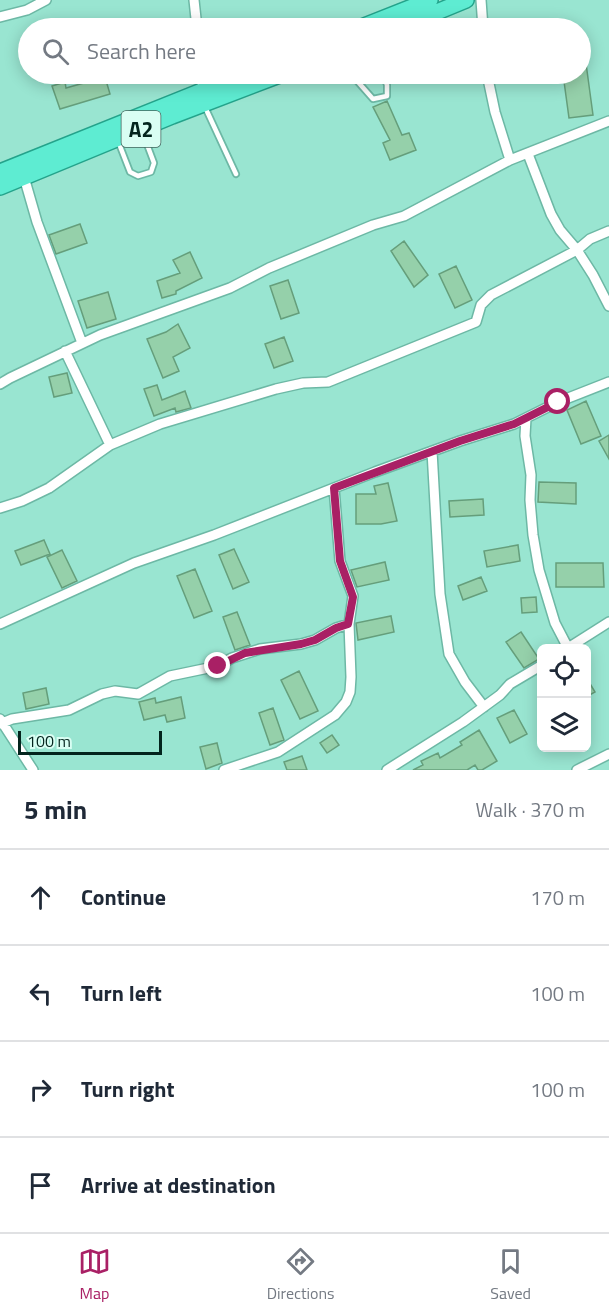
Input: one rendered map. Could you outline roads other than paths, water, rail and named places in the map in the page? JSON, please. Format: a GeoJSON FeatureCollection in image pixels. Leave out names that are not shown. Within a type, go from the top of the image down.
{"type":"FeatureCollection","features":[{"type":"Feature","properties":{"kind":"highway"},"geometry":{"type":"LineString","coordinates":[[384,18],[430,0]]}},
{"type":"Feature","properties":{"kind":"highway"},"geometry":{"type":"LineString","coordinates":[[422,18],[466,0]]}},
{"type":"Feature","properties":{"kind":"highway","name":"A2"},"geometry":{"type":"LineString","coordinates":[[0,172],[203,89],[229,84]]}},
{"type":"Feature","properties":{"kind":"highway","name":"A2"},"geometry":{"type":"LineString","coordinates":[[0,187],[141,129],[203,89]]}},
{"type":"Feature","properties":{"kind":"street"},"geometry":{"type":"LineString","coordinates":[[0,17],[27,10],[46,0]]}},
{"type":"Feature","properties":{"kind":"street"},"geometry":{"type":"LineString","coordinates":[[194,0],[196,18]]}},
{"type":"Feature","properties":{"kind":"street"},"geometry":{"type":"LineString","coordinates":[[481,0],[482,18]]}},
{"type":"Feature","properties":{"kind":"street"},"geometry":{"type":"LineString","coordinates":[[489,84],[510,160]]}},
{"type":"Feature","properties":{"kind":"street"},"geometry":{"type":"LineString","coordinates":[[0,384],[81,343],[231,288],[269,268],[373,225],[404,216],[510,160],[609,122]]}},
{"type":"Feature","properties":{"kind":"street"},"geometry":{"type":"LineString","coordinates":[[528,154],[551,214],[560,230],[593,274],[609,306]]}},
{"type":"Feature","properties":{"kind":"street"},"geometry":{"type":"LineString","coordinates":[[24,177],[37,222],[81,343]]}},
{"type":"Feature","properties":{"kind":"street"},"geometry":{"type":"LineString","coordinates":[[0,508],[22,501],[49,488],[110,445],[160,424],[276,389],[303,383],[328,382],[427,341],[468,327],[476,322],[481,305],[491,295],[577,250],[590,239],[609,231]]}},
{"type":"Feature","properties":{"kind":"street"},"geometry":{"type":"LineString","coordinates":[[65,351],[110,445]]}},
{"type":"Feature","properties":{"kind":"street"},"geometry":{"type":"LineString","coordinates":[[0,624],[134,563],[214,536],[432,451],[514,424],[558,402],[609,382]]}},
{"type":"Feature","properties":{"kind":"street"},"geometry":{"type":"LineString","coordinates":[[526,418],[525,436],[531,475],[533,536],[539,570],[555,623],[566,644]]}},
{"type":"Feature","properties":{"kind":"street"},"geometry":{"type":"LineString","coordinates":[[432,451],[440,594],[449,654],[465,682],[484,706]]}},
{"type":"Feature","properties":{"kind":"street"},"geometry":{"type":"LineString","coordinates":[[224,770],[278,752],[341,710],[350,692],[348,624],[353,597],[340,561],[334,488]]}},
{"type":"Feature","properties":{"kind":"street"},"geometry":{"type":"LineString","coordinates":[[574,644],[609,621]]}},
{"type":"Feature","properties":{"kind":"street"},"geometry":{"type":"LineString","coordinates":[[33,770],[1,722],[69,710],[102,694],[115,691],[138,694],[170,676],[218,666],[260,649],[315,640],[348,624]]}},
{"type":"Feature","properties":{"kind":"street"},"geometry":{"type":"LineString","coordinates":[[387,770],[500,695],[510,684],[537,668]]}},
{"type":"Feature","properties":{"kind":"street"},"geometry":{"type":"LineString","coordinates":[[577,770],[609,754]]}},
{"type":"Feature","properties":{"kind":"street"},"geometry":{"type":"LineString","coordinates":[[595,761],[600,770]]}},
{"type":"Feature","properties":{"kind":"lane"},"geometry":{"type":"LineString","coordinates":[[360,84],[373,99],[387,96],[387,84]]}},
{"type":"Feature","properties":{"kind":"lane"},"geometry":{"type":"LineString","coordinates":[[203,89],[236,174]]}},
{"type":"Feature","properties":{"kind":"lane"},"geometry":{"type":"LineString","coordinates":[[117,139],[130,172],[138,176],[152,172],[154,163],[141,129]]}}]}
